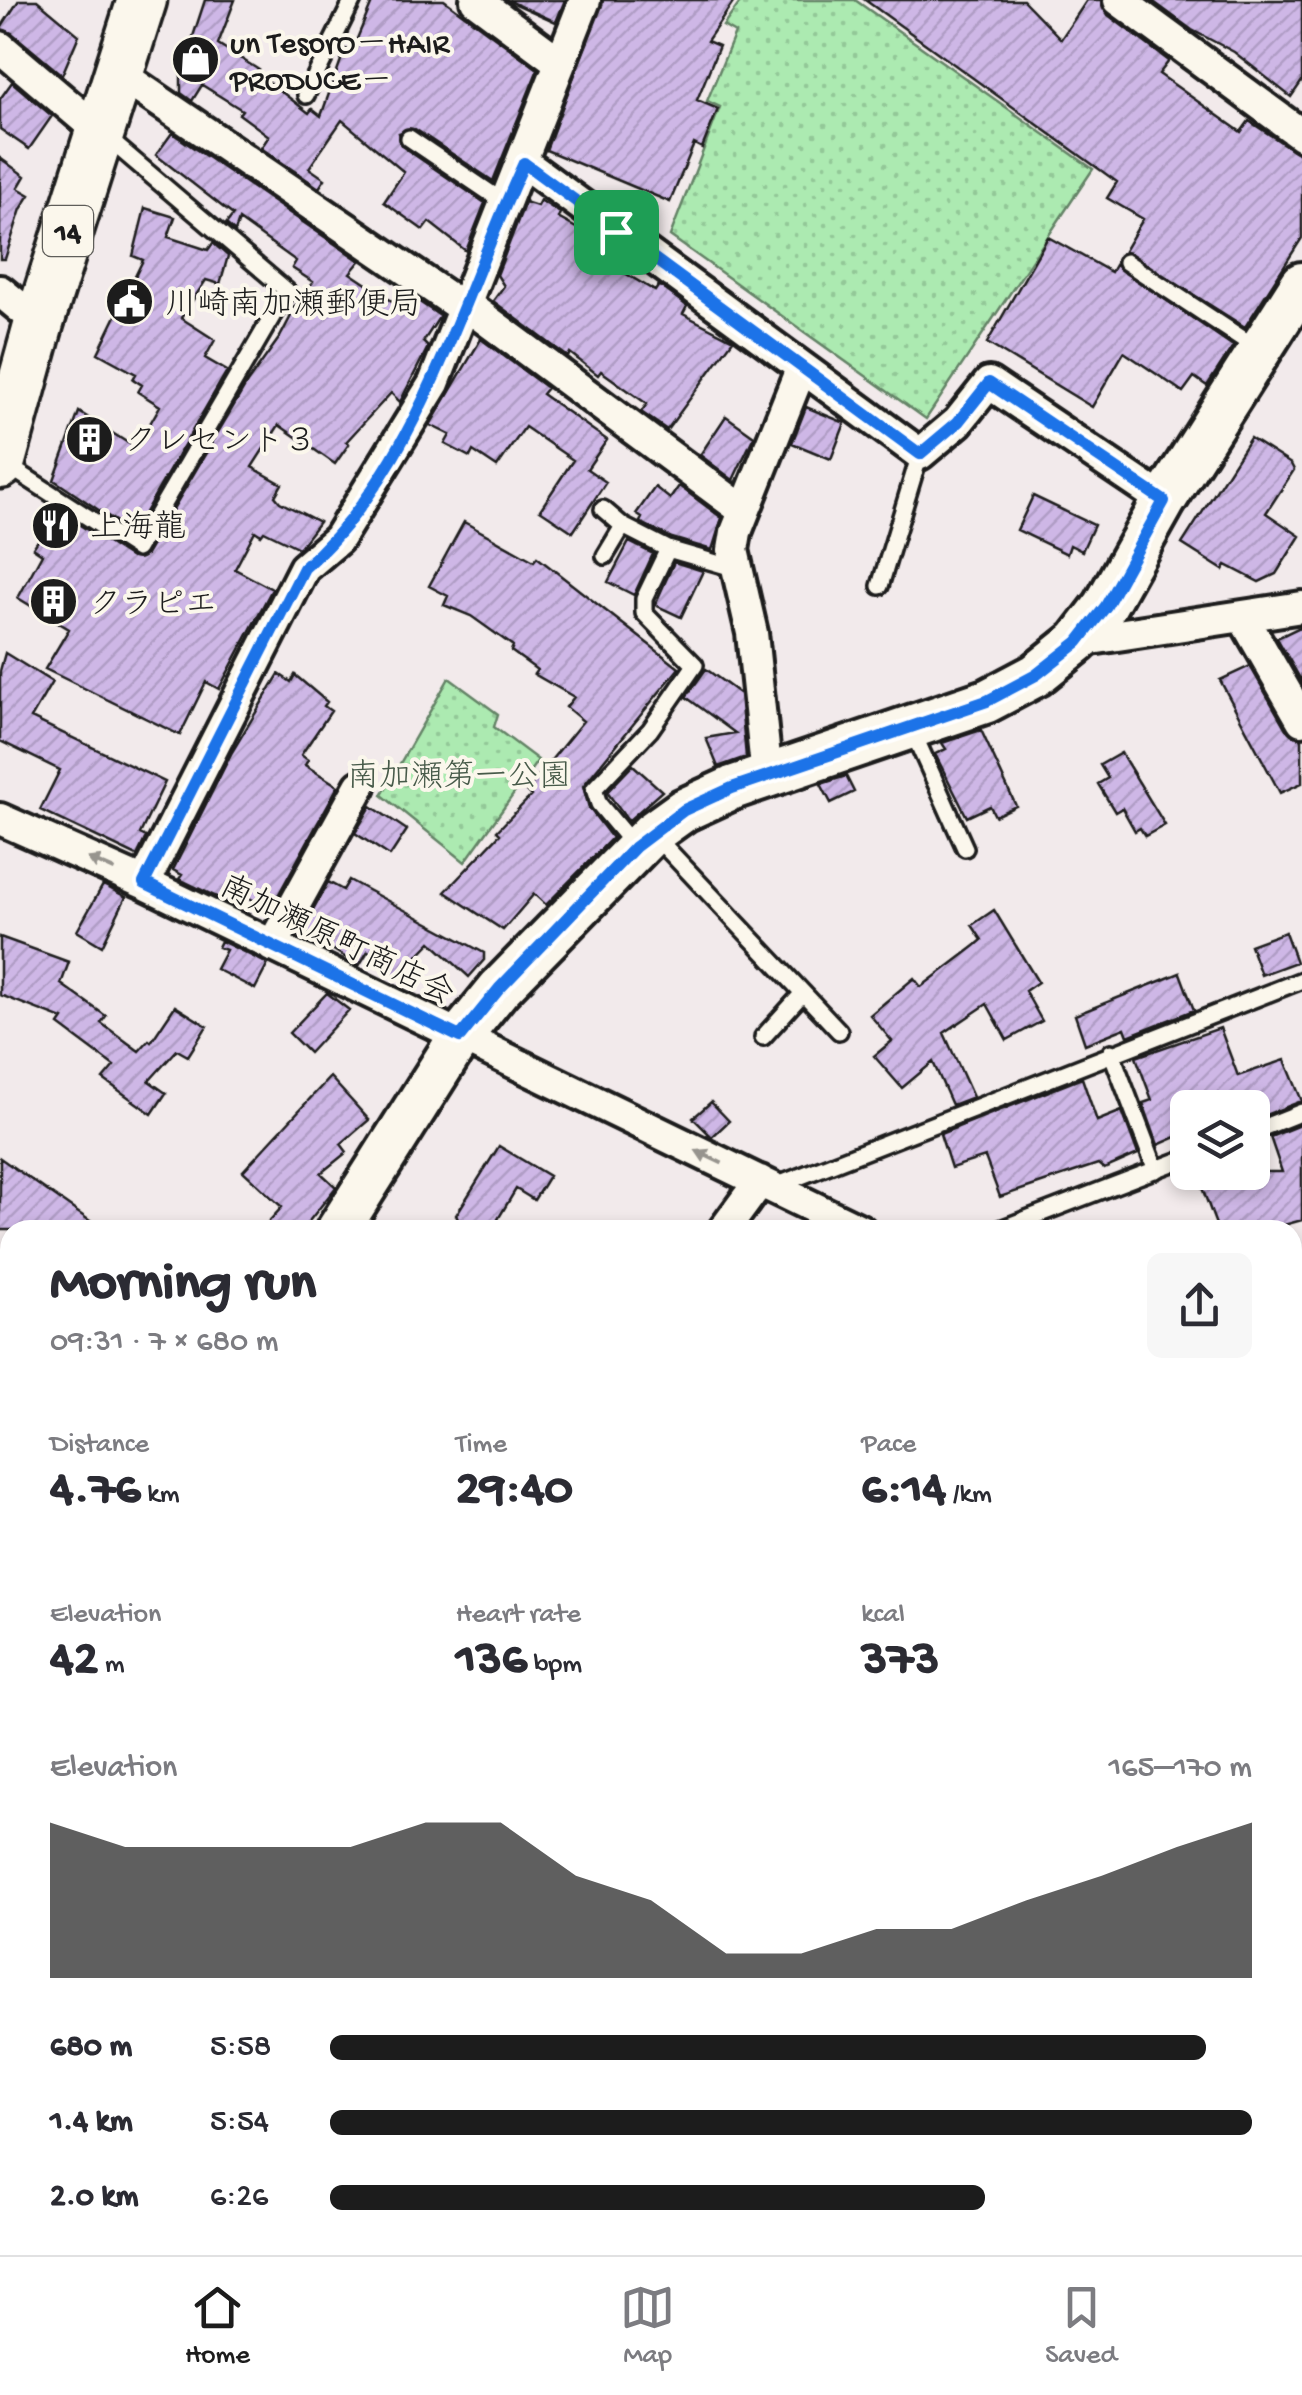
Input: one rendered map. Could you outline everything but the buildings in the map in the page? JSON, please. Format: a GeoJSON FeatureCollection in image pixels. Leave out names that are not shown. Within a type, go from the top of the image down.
{"type":"FeatureCollection","features":[{"type":"Feature","properties":{"kind":"main road","name":"14"},"geometry":{"type":"LineString","coordinates":[[0,462],[39,322],[142,0]]}},
{"type":"Feature","properties":{"kind":"street"},"geometry":{"type":"LineString","coordinates":[[476,0],[560,62]]}},
{"type":"Feature","properties":{"kind":"street"},"geometry":{"type":"LineString","coordinates":[[144,883],[304,568],[338,539],[418,413],[524,163],[585,0]]}},
{"type":"Feature","properties":{"kind":"street"},"geometry":{"type":"LineString","coordinates":[[1119,0],[1302,135]]}},
{"type":"Feature","properties":{"kind":"street"},"geometry":{"type":"LineString","coordinates":[[0,48],[100,132]]}},
{"type":"Feature","properties":{"kind":"street"},"geometry":{"type":"LineString","coordinates":[[118,74],[464,306],[744,511]]}},
{"type":"Feature","properties":{"kind":"street"},"geometry":{"type":"LineString","coordinates":[[524,163],[920,454],[958,422],[989,383],[1164,501]]}},
{"type":"Feature","properties":{"kind":"street"},"geometry":{"type":"LineString","coordinates":[[344,1220],[460,1037],[499,989],[644,840],[684,810],[987,701],[1036,675],[1078,642],[1106,606],[1164,501],[1302,284]]}},
{"type":"Feature","properties":{"kind":"street"},"geometry":{"type":"LineString","coordinates":[[0,292],[39,322]]}},
{"type":"Feature","properties":{"kind":"street"},"geometry":{"type":"LineString","coordinates":[[767,777],[752,633],[733,550],[744,511],[801,369]]}},
{"type":"Feature","properties":{"kind":"street"},"geometry":{"type":"LineString","coordinates":[[1078,642],[1302,607]]}},
{"type":"Feature","properties":{"kind":"street"},"geometry":{"type":"LineString","coordinates":[[1242,617],[1302,720]]}},
{"type":"Feature","properties":{"kind":"street"},"geometry":{"type":"LineString","coordinates":[[272,946],[360,786]]}},
{"type":"Feature","properties":{"kind":"street","name":"南加瀬原町商店会"},"geometry":{"type":"LineString","coordinates":[[0,819],[144,883],[840,1220]]}},
{"type":"Feature","properties":{"kind":"street"},"geometry":{"type":"LineString","coordinates":[[733,1220],[767,1184]]}},
{"type":"Feature","properties":{"kind":"lane"},"geometry":{"type":"LineString","coordinates":[[306,95],[352,0]]}},
{"type":"Feature","properties":{"kind":"lane"},"geometry":{"type":"LineString","coordinates":[[0,462],[138,549],[287,291],[100,132]]}},
{"type":"Feature","properties":{"kind":"lane"},"geometry":{"type":"LineString","coordinates":[[409,138],[505,203]]}},
{"type":"Feature","properties":{"kind":"lane"},"geometry":{"type":"LineString","coordinates":[[1126,262],[1261,352]]}},
{"type":"Feature","properties":{"kind":"lane"},"geometry":{"type":"LineString","coordinates":[[880,586],[920,454]]}},
{"type":"Feature","properties":{"kind":"lane"},"geometry":{"type":"LineString","coordinates":[[603,510],[623,526],[668,549],[738,570]]}},
{"type":"Feature","properties":{"kind":"lane"},"geometry":{"type":"LineString","coordinates":[[605,556],[623,526]]}},
{"type":"Feature","properties":{"kind":"lane"},"geometry":{"type":"LineString","coordinates":[[668,549],[644,599],[644,613],[694,664],[650,730],[594,789],[599,804],[644,840],[839,1031]]}},
{"type":"Feature","properties":{"kind":"lane"},"geometry":{"type":"LineString","coordinates":[[910,727],[965,848]]}},
{"type":"Feature","properties":{"kind":"lane"},"geometry":{"type":"LineString","coordinates":[[767,1184],[1302,980]]}},
{"type":"Feature","properties":{"kind":"lane"},"geometry":{"type":"LineString","coordinates":[[762,1037],[803,993]]}},
{"type":"Feature","properties":{"kind":"lane"},"geometry":{"type":"LineString","coordinates":[[1111,1052],[1156,1170]]}},
{"type":"Feature","properties":{"kind":"lane"},"geometry":{"type":"LineString","coordinates":[[1270,1125],[1302,1112]]}},
{"type":"Feature","properties":{"kind":"lane"},"geometry":{"type":"LineString","coordinates":[[1024,1220],[1170,1164]]}},
{"type":"Feature","properties":{"kind":"green space"},"geometry":{"type":"Polygon","coordinates":[[[742,0],[855,0],[1093,169],[926,419],[670,236],[720,107],[707,101],[735,33],[723,26],[742,0]]]}},
{"type":"Feature","properties":{"kind":"green space","name":"南加瀬第一公園"},"geometry":{"type":"Polygon","coordinates":[[[449,678],[498,714],[494,727],[538,760],[465,862],[382,795],[449,678]]]}},
{"type":"Feature","properties":{"kind":"place","name":"un TesorOーHAIR PRODUCEー"},"geometry":{"type":"Point","coordinates":[195,59]}},
{"type":"Feature","properties":{"kind":"place","name":"川崎南加瀬郵便局"},"geometry":{"type":"Point","coordinates":[130,302]}},
{"type":"Feature","properties":{"kind":"place","name":"クレセント３"},"geometry":{"type":"Point","coordinates":[89,439]}},
{"type":"Feature","properties":{"kind":"place","name":"上海龍"},"geometry":{"type":"Point","coordinates":[55,525]}},
{"type":"Feature","properties":{"kind":"place","name":"クラピエ"},"geometry":{"type":"Point","coordinates":[54,602]}},
{"type":"Feature","properties":{"kind":"route"},"geometry":{"type":"LineString","coordinates":[[524,163],[616,232],[920,454],[958,422],[989,383],[1164,501],[1106,606],[1078,642],[1036,675],[987,701],[732,788],[684,810],[635,847],[499,989],[460,1037],[144,883],[304,568],[338,539],[434,383],[524,163]]}}]}
